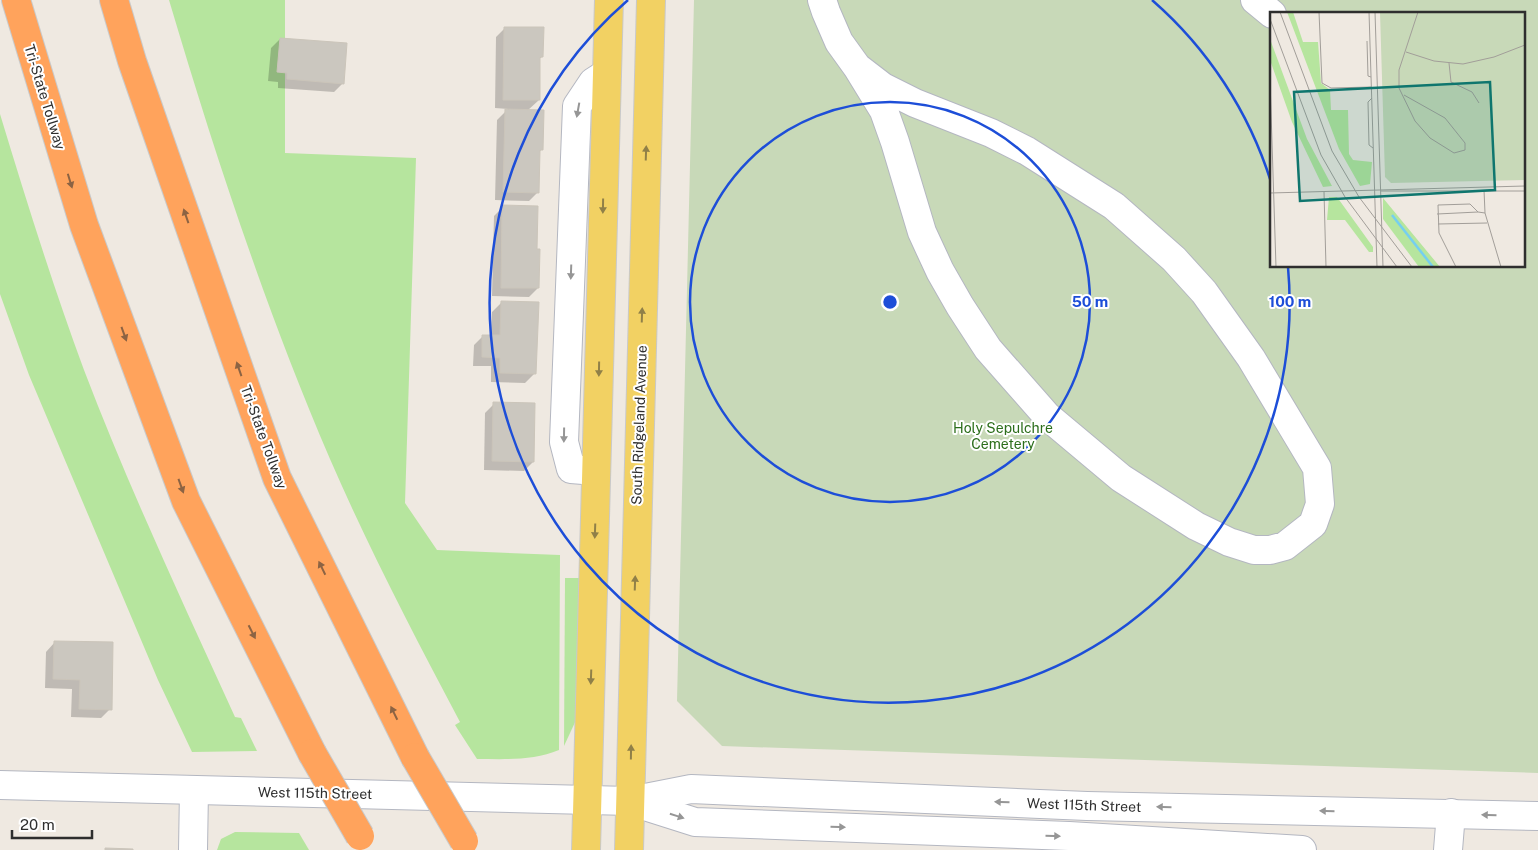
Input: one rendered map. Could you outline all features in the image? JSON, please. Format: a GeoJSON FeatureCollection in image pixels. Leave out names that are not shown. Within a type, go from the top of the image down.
{"type":"FeatureCollection","features":[{"type":"Feature","properties":{"kind":"highway","name":"Tri-State Tollway"},"geometry":{"type":"LineString","coordinates":[[16,0],[84,225],[186,501],[312,753],[364,843]]}},
{"type":"Feature","properties":{"kind":"highway","name":"Tri-State Tollway"},"geometry":{"type":"LineString","coordinates":[[114,0],[132,60],[277,478],[415,757],[467,846]]}},
{"type":"Feature","properties":{"kind":"main road"},"geometry":{"type":"LineString","coordinates":[[586,850],[609,0]]}},
{"type":"Feature","properties":{"kind":"main road","name":"South Ridgeland Avenue"},"geometry":{"type":"LineString","coordinates":[[629,850],[633,632],[651,0]]}},
{"type":"Feature","properties":{"kind":"street"},"geometry":{"type":"LineString","coordinates":[[822,0],[839,42],[884,111],[904,169],[922,232],[940,271],[988,349],[1047,416],[1121,478],[1196,526],[1229,542],[1254,550],[1270,550],[1286,546],[1313,524],[1320,504],[1316,468],[1251,358],[1204,292],[1174,259],[1114,206],[1026,151],[991,133],[891,92],[883,88],[857,67]]}},
{"type":"Feature","properties":{"kind":"street"},"geometry":{"type":"LineString","coordinates":[[1254,0],[1270,12]]}},
{"type":"Feature","properties":{"kind":"street","name":"West 115th Street"},"geometry":{"type":"LineString","coordinates":[[0,786],[630,801],[691,789],[1087,806],[1538,816]]}},
{"type":"Feature","properties":{"kind":"street"},"geometry":{"type":"LineString","coordinates":[[193,850],[194,790]]}},
{"type":"Feature","properties":{"kind":"street","name":"West 115th Street"},"geometry":{"type":"LineString","coordinates":[[630,801],[695,822],[1069,836],[1302,850]]}},
{"type":"Feature","properties":{"kind":"street"},"geometry":{"type":"LineString","coordinates":[[1448,850],[1451,814]]}},
{"type":"Feature","properties":{"kind":"green space"},"geometry":{"type":"Polygon","coordinates":[[[169,0],[285,0],[285,153],[416,158],[405,503],[437,550],[560,555],[559,750],[529,758],[477,759],[455,725],[460,722],[376,559],[345,493],[284,346],[223,174],[169,0]]]}},
{"type":"Feature","properties":{"kind":"green space","name":"Holy Sepulchre Cemetery"},"geometry":{"type":"Polygon","coordinates":[[[694,0],[1538,0],[1538,773],[722,746],[677,701],[694,0]]]}},
{"type":"Feature","properties":{"kind":"green space"},"geometry":{"type":"Polygon","coordinates":[[[0,114],[51,275],[101,414],[157,545],[235,717],[241,718],[257,751],[192,752],[158,680],[29,375],[0,294],[0,114]]]}},
{"type":"Feature","properties":{"kind":"green space"},"geometry":{"type":"Polygon","coordinates":[[[565,578],[582,578],[577,718],[564,746],[565,578]]]}},
{"type":"Feature","properties":{"kind":"green space"},"geometry":{"type":"Polygon","coordinates":[[[235,832],[299,833],[309,850],[217,850],[221,839],[235,832]]]}},
{"type":"Feature","properties":{"kind":"building"},"geometry":{"type":"Polygon","coordinates":[[[504,27],[544,27],[543,57],[540,57],[540,100],[503,100],[504,27]]]}},
{"type":"Feature","properties":{"kind":"building"},"geometry":{"type":"Polygon","coordinates":[[[280,38],[347,43],[344,84],[287,79],[287,73],[277,72],[280,38]]]}},
{"type":"Feature","properties":{"kind":"building"},"geometry":{"type":"Polygon","coordinates":[[[505,109],[544,110],[543,150],[540,150],[539,193],[503,192],[505,109]]]}},
{"type":"Feature","properties":{"kind":"building"},"geometry":{"type":"Polygon","coordinates":[[[502,205],[538,206],[537,249],[540,249],[539,288],[501,288],[502,205]]]}},
{"type":"Feature","properties":{"kind":"building"},"geometry":{"type":"Polygon","coordinates":[[[501,301],[539,302],[536,374],[500,373],[500,358],[482,357],[482,335],[500,335],[501,301]]]}},
{"type":"Feature","properties":{"kind":"building"},"geometry":{"type":"Polygon","coordinates":[[[493,402],[535,403],[534,462],[492,461],[493,402]]]}},
{"type":"Feature","properties":{"kind":"building"},"geometry":{"type":"Polygon","coordinates":[[[54,641],[113,642],[112,710],[79,709],[80,680],[53,679],[54,641]]]}},
{"type":"Feature","properties":{"kind":"building"},"geometry":{"type":"Polygon","coordinates":[[[105,848],[133,849],[133,850],[105,850],[105,848]]]}}]}
